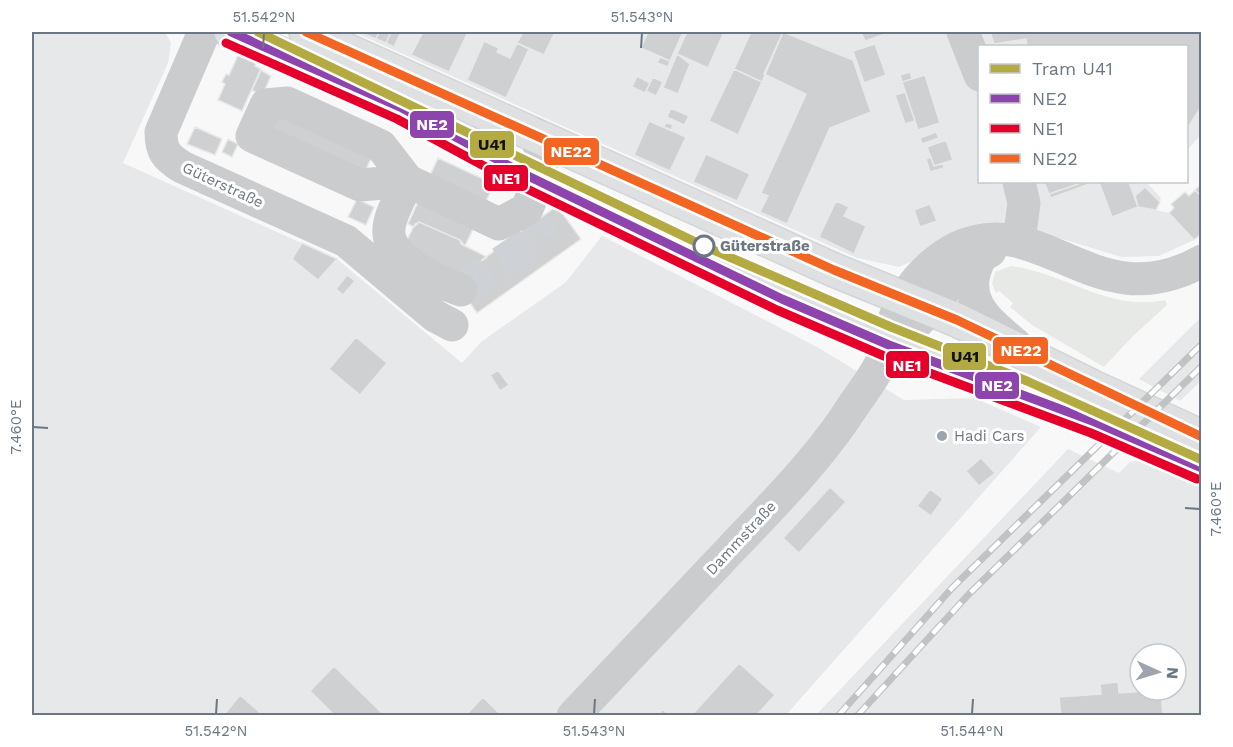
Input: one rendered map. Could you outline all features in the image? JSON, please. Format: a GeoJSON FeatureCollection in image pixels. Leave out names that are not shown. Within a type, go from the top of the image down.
{"type":"FeatureCollection","features":[{"type":"Feature","properties":{"kind":"main road"},"geometry":{"type":"LineString","coordinates":[[231,32],[404,92],[535,134],[834,270],[1023,351],[1202,438]]}},
{"type":"Feature","properties":{"kind":"main road"},"geometry":{"type":"LineString","coordinates":[[306,32],[404,92],[534,204],[782,299],[889,345],[1020,392],[1202,468]]}},
{"type":"Feature","properties":{"kind":"street","name":"Güterstraße"},"geometry":{"type":"LineString","coordinates":[[204,32],[161,132],[161,147],[166,157],[182,167],[346,242],[435,316],[452,325]]}},
{"type":"Feature","properties":{"kind":"street"},"geometry":{"type":"LineString","coordinates":[[963,32],[978,70]]}},
{"type":"Feature","properties":{"kind":"street"},"geometry":{"type":"LineString","coordinates":[[381,146],[404,92]]}},
{"type":"Feature","properties":{"kind":"street"},"geometry":{"type":"LineString","coordinates":[[408,182],[381,146],[287,103],[266,105],[252,136],[360,185],[408,182],[499,224],[534,204],[543,168],[542,148],[535,134]]}},
{"type":"Feature","properties":{"kind":"street"},"geometry":{"type":"LineString","coordinates":[[408,182],[390,222],[389,236],[393,246],[424,274],[461,290]]}},
{"type":"Feature","properties":{"kind":"street"},"geometry":{"type":"LineString","coordinates":[[1019,183],[1024,203],[1000,246],[972,281],[972,294],[994,328],[1023,351]]}},
{"type":"Feature","properties":{"kind":"street","name":"Dammstraße"},"geometry":{"type":"LineString","coordinates":[[573,716],[760,518],[819,452],[843,420],[889,345],[891,327],[917,304],[928,268],[946,254],[985,238],[1000,246]]}},
{"type":"Feature","properties":{"kind":"street"},"geometry":{"type":"LineString","coordinates":[[1000,246],[1125,280],[1159,278],[1202,261]]}},
{"type":"Feature","properties":{"kind":"shaded area"},"geometry":{"type":"Polygon","coordinates":[[[32,32],[165,32],[171,43],[168,63],[123,163],[337,259],[462,363],[481,342],[566,282],[602,236],[819,348],[904,400],[974,398],[1041,427],[786,715],[32,715],[32,32]]]}},
{"type":"Feature","properties":{"kind":"shaded area"},"geometry":{"type":"Polygon","coordinates":[[[354,32],[1201,32],[1201,135],[1188,149],[1188,45],[978,45],[978,183],[1149,183],[1161,198],[1156,210],[1169,213],[1194,240],[1159,256],[1121,257],[1066,240],[995,223],[899,267],[857,258],[354,32]]]}},
{"type":"Feature","properties":{"kind":"shaded area"},"geometry":{"type":"Polygon","coordinates":[[[1011,266],[1031,270],[1125,301],[1165,300],[1167,305],[1104,367],[1032,325],[1010,307],[1013,303],[999,291],[996,293],[992,284],[995,272],[1011,266]]]}},
{"type":"Feature","properties":{"kind":"shaded area"},"geometry":{"type":"Polygon","coordinates":[[[1201,317],[1201,381],[1180,401],[1139,379],[1201,317]]]}},
{"type":"Feature","properties":{"kind":"shaded area"},"geometry":{"type":"Polygon","coordinates":[[[1201,446],[1201,715],[815,716],[1068,449],[1119,473],[1130,462],[1201,446]]]}},
{"type":"Feature","properties":{"kind":"shaded area"},"geometry":{"type":"Polygon","coordinates":[[[1201,689],[1201,715],[1190,715],[1201,689]]]}},
{"type":"Feature","properties":{"kind":"building"},"geometry":{"type":"Polygon","coordinates":[[[360,32],[379,32],[376,39],[360,32]]]}},
{"type":"Feature","properties":{"kind":"building"},"geometry":{"type":"Polygon","coordinates":[[[379,32],[391,32],[386,43],[376,39],[379,32]]]}},
{"type":"Feature","properties":{"kind":"building"},"geometry":{"type":"Polygon","coordinates":[[[391,32],[401,32],[394,47],[386,43],[391,32]]]}},
{"type":"Feature","properties":{"kind":"building"},"geometry":{"type":"Polygon","coordinates":[[[423,32],[468,32],[449,72],[411,55],[423,32]]]}},
{"type":"Feature","properties":{"kind":"building"},"geometry":{"type":"Polygon","coordinates":[[[523,32],[555,32],[544,55],[517,43],[523,32]]]}},
{"type":"Feature","properties":{"kind":"building"},"geometry":{"type":"Polygon","coordinates":[[[648,32],[683,32],[670,61],[641,48],[648,32]]]}},
{"type":"Feature","properties":{"kind":"building"},"geometry":{"type":"Polygon","coordinates":[[[687,32],[724,32],[708,68],[677,54],[687,32]]]}},
{"type":"Feature","properties":{"kind":"building"},"geometry":{"type":"Polygon","coordinates":[[[751,32],[783,32],[762,82],[734,69],[751,32]]]}},
{"type":"Feature","properties":{"kind":"building"},"geometry":{"type":"Polygon","coordinates":[[[783,32],[853,60],[871,112],[830,128],[787,224],[760,212],[768,196],[761,193],[806,94],[764,74],[783,32]]]}},
{"type":"Feature","properties":{"kind":"building"},"geometry":{"type":"Polygon","coordinates":[[[861,32],[891,32],[865,41],[861,32]]]}},
{"type":"Feature","properties":{"kind":"building"},"geometry":{"type":"Polygon","coordinates":[[[990,32],[1202,32],[1202,105],[1188,128],[1188,45],[1027,45],[1026,39],[994,44],[990,32]]]}},
{"type":"Feature","properties":{"kind":"building"},"geometry":{"type":"Polygon","coordinates":[[[484,41],[499,48],[497,52],[510,58],[517,43],[529,49],[506,98],[467,80],[484,41]]]}},
{"type":"Feature","properties":{"kind":"building"},"geometry":{"type":"Polygon","coordinates":[[[875,44],[886,75],[864,83],[853,51],[875,44]]]}},
{"type":"Feature","properties":{"kind":"building"},"geometry":{"type":"Polygon","coordinates":[[[239,53],[257,61],[255,66],[261,69],[242,111],[218,100],[225,84],[222,82],[226,74],[229,75],[239,53]]]}},
{"type":"Feature","properties":{"kind":"building"},"geometry":{"type":"Polygon","coordinates":[[[677,54],[690,64],[678,94],[663,88],[677,54]]]}},
{"type":"Feature","properties":{"kind":"building"},"geometry":{"type":"Polygon","coordinates":[[[660,57],[670,61],[668,67],[657,63],[660,57]]]}},
{"type":"Feature","properties":{"kind":"building"},"geometry":{"type":"Polygon","coordinates":[[[734,69],[762,82],[738,135],[709,121],[734,69]]]}},
{"type":"Feature","properties":{"kind":"building"},"geometry":{"type":"Polygon","coordinates":[[[261,70],[271,76],[262,96],[252,90],[261,70]]]}},
{"type":"Feature","properties":{"kind":"building"},"geometry":{"type":"Polygon","coordinates":[[[910,72],[912,79],[902,82],[900,75],[910,72]]]}},
{"type":"Feature","properties":{"kind":"building"},"geometry":{"type":"Polygon","coordinates":[[[925,75],[940,123],[918,130],[902,82],[925,75]]]}},
{"type":"Feature","properties":{"kind":"building"},"geometry":{"type":"Polygon","coordinates":[[[637,76],[650,83],[645,93],[632,87],[637,76]]]}},
{"type":"Feature","properties":{"kind":"building"},"geometry":{"type":"Polygon","coordinates":[[[653,77],[663,82],[656,96],[646,91],[653,77]]]}},
{"type":"Feature","properties":{"kind":"building"},"geometry":{"type":"Polygon","coordinates":[[[905,92],[915,121],[905,124],[895,95],[905,92]]]}},
{"type":"Feature","properties":{"kind":"building"},"geometry":{"type":"Polygon","coordinates":[[[273,108],[373,154],[364,174],[264,127],[273,108]]]}},
{"type":"Feature","properties":{"kind":"building"},"geometry":{"type":"Polygon","coordinates":[[[671,108],[689,116],[684,125],[667,117],[671,108]]]}},
{"type":"Feature","properties":{"kind":"building"},"geometry":{"type":"Polygon","coordinates":[[[649,121],[686,137],[670,171],[634,155],[649,121]]]}},
{"type":"Feature","properties":{"kind":"building"},"geometry":{"type":"Polygon","coordinates":[[[666,122],[673,125],[671,130],[664,127],[666,122]]]}},
{"type":"Feature","properties":{"kind":"building"},"geometry":{"type":"Polygon","coordinates":[[[195,127],[222,139],[215,155],[187,144],[195,127]]]}},
{"type":"Feature","properties":{"kind":"building"},"geometry":{"type":"Polygon","coordinates":[[[936,132],[939,138],[922,144],[920,138],[936,132]]]}},
{"type":"Feature","properties":{"kind":"building"},"geometry":{"type":"Polygon","coordinates":[[[228,139],[238,144],[232,157],[222,152],[228,139]]]}},
{"type":"Feature","properties":{"kind":"building"},"geometry":{"type":"Polygon","coordinates":[[[946,140],[953,160],[934,166],[927,147],[946,140]]]}},
{"type":"Feature","properties":{"kind":"building"},"geometry":{"type":"Polygon","coordinates":[[[706,154],[750,174],[737,201],[693,182],[706,154]]]}},
{"type":"Feature","properties":{"kind":"building"},"geometry":{"type":"Polygon","coordinates":[[[931,157],[934,166],[943,163],[944,168],[930,172],[926,159],[931,157]]]}},
{"type":"Feature","properties":{"kind":"building"},"geometry":{"type":"Polygon","coordinates":[[[438,158],[494,184],[465,246],[460,240],[419,222],[414,227],[408,224],[438,158]]]}},
{"type":"Feature","properties":{"kind":"building"},"geometry":{"type":"Polygon","coordinates":[[[1044,183],[1081,183],[1049,194],[1044,183]]]}},
{"type":"Feature","properties":{"kind":"building"},"geometry":{"type":"Polygon","coordinates":[[[1081,183],[1092,183],[1051,198],[1049,194],[1081,183]]]}},
{"type":"Feature","properties":{"kind":"building"},"geometry":{"type":"Polygon","coordinates":[[[1099,183],[1129,183],[1138,207],[1112,217],[1099,183]]]}},
{"type":"Feature","properties":{"kind":"building"},"geometry":{"type":"Polygon","coordinates":[[[1202,184],[1202,197],[1195,190],[1202,184]]]}},
{"type":"Feature","properties":{"kind":"building"},"geometry":{"type":"Polygon","coordinates":[[[1145,187],[1160,202],[1156,210],[1138,207],[1135,196],[1145,187]]]}},
{"type":"Feature","properties":{"kind":"building"},"geometry":{"type":"Polygon","coordinates":[[[1195,190],[1202,197],[1202,233],[1194,240],[1169,213],[1174,208],[1171,204],[1185,192],[1189,196],[1195,190]]]}},
{"type":"Feature","properties":{"kind":"building"},"geometry":{"type":"Polygon","coordinates":[[[357,199],[374,207],[366,225],[348,217],[357,199]]]}},
{"type":"Feature","properties":{"kind":"building"},"geometry":{"type":"Polygon","coordinates":[[[836,201],[849,207],[844,216],[866,226],[854,254],[819,237],[836,201]]]}},
{"type":"Feature","properties":{"kind":"building"},"geometry":{"type":"Polygon","coordinates":[[[930,204],[937,221],[920,227],[914,210],[930,204]]]}},
{"type":"Feature","properties":{"kind":"building"},"geometry":{"type":"Polygon","coordinates":[[[557,206],[581,239],[477,313],[454,280],[557,206]]]}},
{"type":"Feature","properties":{"kind":"building"},"geometry":{"type":"Polygon","coordinates":[[[419,222],[460,240],[461,244],[487,257],[454,280],[403,248],[415,224],[419,222]]]}},
{"type":"Feature","properties":{"kind":"building"},"geometry":{"type":"Polygon","coordinates":[[[302,243],[337,259],[318,280],[292,259],[302,243]]]}},
{"type":"Feature","properties":{"kind":"building"},"geometry":{"type":"Polygon","coordinates":[[[347,275],[355,281],[343,295],[336,289],[347,275]]]}},
{"type":"Feature","properties":{"kind":"building"},"geometry":{"type":"Polygon","coordinates":[[[356,337],[387,363],[360,395],[329,369],[356,337]]]}},
{"type":"Feature","properties":{"kind":"building"},"geometry":{"type":"Polygon","coordinates":[[[498,370],[509,385],[500,391],[490,375],[498,370]]]}},
{"type":"Feature","properties":{"kind":"building"},"geometry":{"type":"Polygon","coordinates":[[[981,458],[995,473],[979,486],[966,471],[981,458]]]}},
{"type":"Feature","properties":{"kind":"building"},"geometry":{"type":"Polygon","coordinates":[[[830,487],[846,502],[799,553],[783,538],[830,487]]]}},
{"type":"Feature","properties":{"kind":"building"},"geometry":{"type":"Polygon","coordinates":[[[930,489],[943,499],[931,516],[917,506],[930,489]]]}},
{"type":"Feature","properties":{"kind":"building"},"geometry":{"type":"Polygon","coordinates":[[[739,663],[775,695],[756,716],[691,716],[739,663]]]}},
{"type":"Feature","properties":{"kind":"building"},"geometry":{"type":"Polygon","coordinates":[[[334,666],[382,713],[379,716],[335,716],[310,691],[334,666]]]}},
{"type":"Feature","properties":{"kind":"building"},"geometry":{"type":"Polygon","coordinates":[[[1118,682],[1119,693],[1128,692],[1128,702],[1162,702],[1163,716],[1061,716],[1059,697],[1101,694],[1100,684],[1118,682]]]}},
{"type":"Feature","properties":{"kind":"building"},"geometry":{"type":"Polygon","coordinates":[[[240,695],[264,716],[223,716],[240,695]]]}},
{"type":"Feature","properties":{"kind":"building"},"geometry":{"type":"Polygon","coordinates":[[[483,697],[502,716],[465,716],[483,697]]]}},
{"type":"Feature","properties":{"kind":"building"},"geometry":{"type":"Polygon","coordinates":[[[663,709],[669,716],[657,716],[663,709]]]}},
{"type":"Feature","properties":{"kind":"tunnel"},"geometry":{"type":"LineString","coordinates":[[461,290],[536,239],[540,231],[536,222]]}},
{"type":"Feature","properties":{"kind":"railway"},"geometry":{"type":"LineString","coordinates":[[838,716],[952,588],[1202,344]]}},
{"type":"Feature","properties":{"kind":"railway"},"geometry":{"type":"LineString","coordinates":[[857,716],[969,594],[1202,366]]}},
{"type":"Feature","properties":{"kind":"tram line","name":"U41"},"geometry":{"type":"LineString","coordinates":[[258,32],[704,246],[891,327],[1027,381],[1202,460]]}},
{"type":"Feature","properties":{"kind":"transit line","name":"NE2"},"geometry":{"type":"LineString","coordinates":[[231,32],[402,108],[526,175],[782,299],[889,345],[1095,422],[1202,468]]}},
{"type":"Feature","properties":{"kind":"transit line","name":"NE22"},"geometry":{"type":"LineString","coordinates":[[306,32],[834,270],[957,320],[1202,437]]}},
{"type":"Feature","properties":{"kind":"transit line","name":"NE1"},"geometry":{"type":"LineString","coordinates":[[226,43],[397,119],[521,186],[777,310],[884,356],[1091,433],[1197,479]]}},
{"type":"Feature","properties":{"kind":"place","name":"Güterstraße"},"geometry":{"type":"Point","coordinates":[704,246]}},
{"type":"Feature","properties":{"kind":"place","name":"Hadi Cars"},"geometry":{"type":"Point","coordinates":[942,436]}}]}
